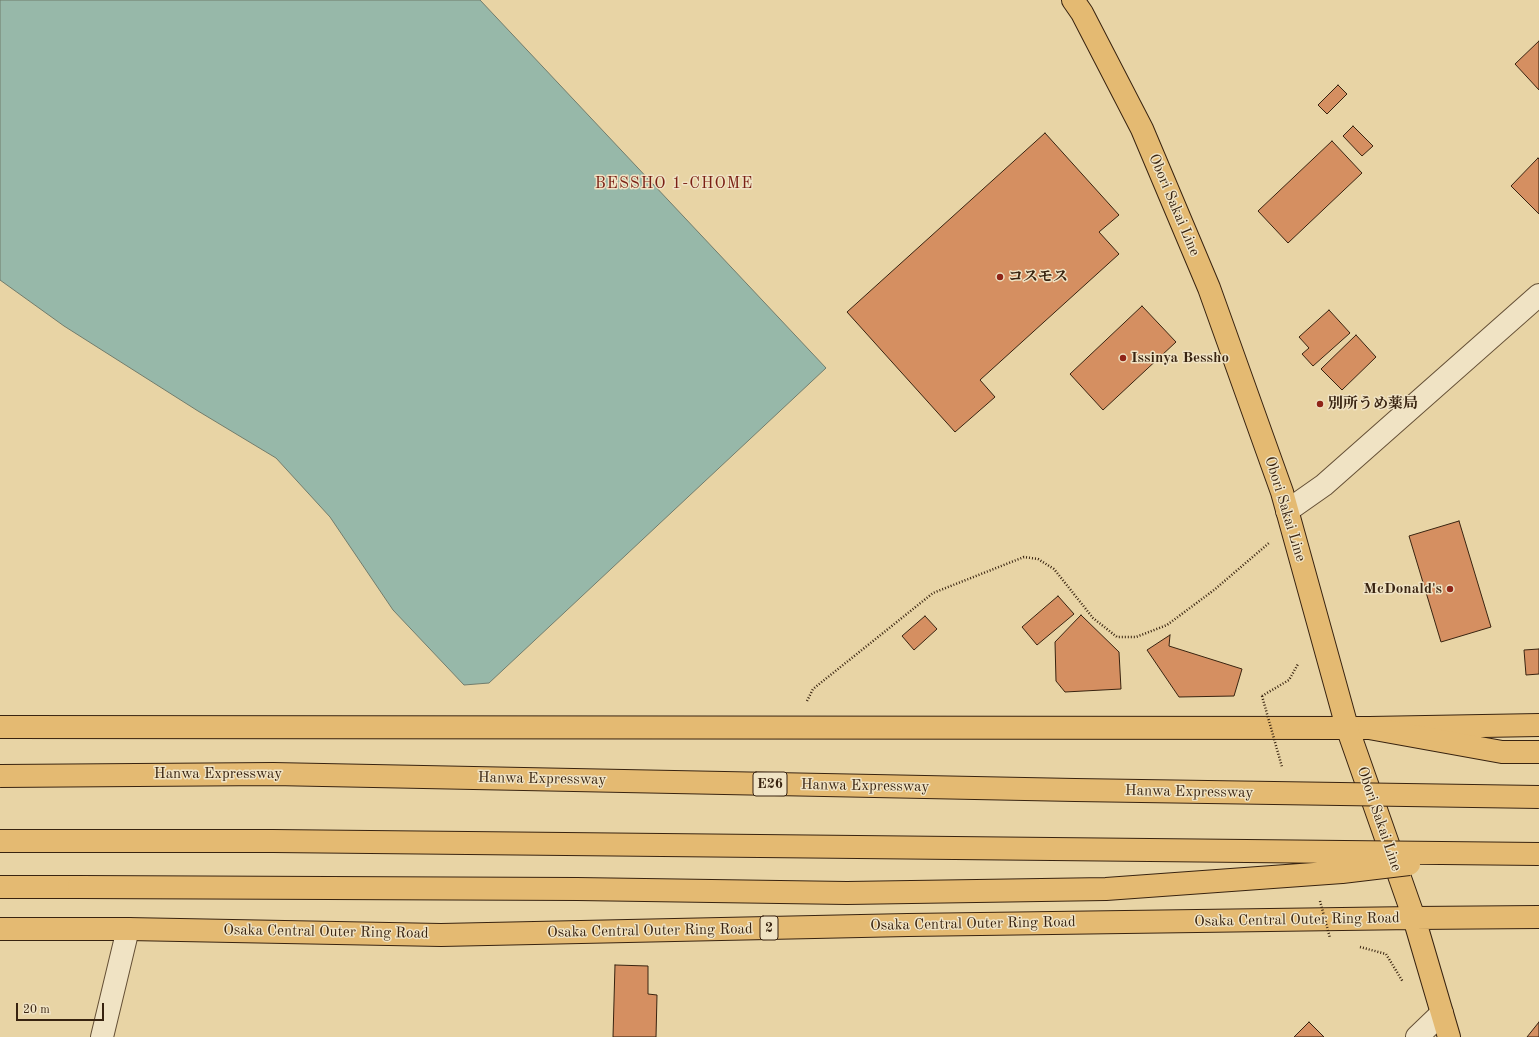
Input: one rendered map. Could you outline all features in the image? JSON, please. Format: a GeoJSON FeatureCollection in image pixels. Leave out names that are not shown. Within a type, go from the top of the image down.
{"type":"FeatureCollection","features":[{"type":"Feature","properties":{"kind":"main road","name":"Obori Sakai Line"},"geometry":{"type":"LineString","coordinates":[[1073,0],[1082,13],[1142,129],[1206,281],[1282,492],[1347,727],[1414,918],[1449,1037]]}},
{"type":"Feature","properties":{"kind":"main road"},"geometry":{"type":"LineString","coordinates":[[0,727],[1369,728],[1539,725]]}},
{"type":"Feature","properties":{"kind":"main road"},"geometry":{"type":"LineString","coordinates":[[1369,728],[1502,752],[1539,752]]}},
{"type":"Feature","properties":{"kind":"main road","name":"Hanwa Expressway"},"geometry":{"type":"LineString","coordinates":[[0,776],[273,774],[1075,790],[1539,797]]}},
{"type":"Feature","properties":{"kind":"main road"},"geometry":{"type":"LineString","coordinates":[[0,841],[273,841],[1539,854]]}},
{"type":"Feature","properties":{"kind":"main road"},"geometry":{"type":"LineString","coordinates":[[0,887],[577,889],[847,893],[1106,889],[1342,872],[1496,854]]}},
{"type":"Feature","properties":{"kind":"main road","name":"Osaka Central Outer Ring Road"},"geometry":{"type":"LineString","coordinates":[[0,930],[128,929],[441,935],[908,925],[1539,917]]}},
{"type":"Feature","properties":{"kind":"street"},"geometry":{"type":"LineString","coordinates":[[1287,511],[1324,485],[1539,295]]}},
{"type":"Feature","properties":{"kind":"street"},"geometry":{"type":"LineString","coordinates":[[102,1037],[128,929]]}},
{"type":"Feature","properties":{"kind":"street"},"geometry":{"type":"LineString","coordinates":[[1417,1037],[1442,1013]]}},
{"type":"Feature","properties":{"kind":"path"},"geometry":{"type":"LineString","coordinates":[[805,705],[813,689],[933,593],[1024,557],[1038,559],[1054,569],[1093,618],[1117,637],[1136,637],[1167,625],[1214,590],[1271,542]]}},
{"type":"Feature","properties":{"kind":"path"},"geometry":{"type":"LineString","coordinates":[[1262,696],[1288,680],[1298,664]]}},
{"type":"Feature","properties":{"kind":"path"},"geometry":{"type":"LineString","coordinates":[[1330,938],[1337,940]]}},
{"type":"Feature","properties":{"kind":"path"},"geometry":{"type":"LineString","coordinates":[[1358,946],[1386,954],[1403,982]]}},
{"type":"Feature","properties":{"kind":"shaded area"},"geometry":{"type":"Polygon","coordinates":[[[0,0],[480,0],[826,368],[489,683],[464,685],[393,610],[330,517],[276,458],[198,411],[64,326],[0,280],[0,0]]]}},
{"type":"Feature","properties":{"kind":"building"},"geometry":{"type":"Polygon","coordinates":[[[1539,41],[1539,90],[1515,64],[1539,41]]]}},
{"type":"Feature","properties":{"kind":"building"},"geometry":{"type":"Polygon","coordinates":[[[1338,85],[1347,94],[1327,114],[1318,105],[1338,85]]]}},
{"type":"Feature","properties":{"kind":"building"},"geometry":{"type":"Polygon","coordinates":[[[1353,126],[1373,146],[1362,156],[1343,136],[1353,126]]]}},
{"type":"Feature","properties":{"kind":"building"},"geometry":{"type":"Polygon","coordinates":[[[1045,133],[1119,215],[1099,232],[1119,254],[980,380],[995,397],[955,432],[847,312],[1045,133]]]}},
{"type":"Feature","properties":{"kind":"building"},"geometry":{"type":"Polygon","coordinates":[[[1332,141],[1362,173],[1288,243],[1258,211],[1332,141]]]}},
{"type":"Feature","properties":{"kind":"building"},"geometry":{"type":"Polygon","coordinates":[[[1538,158],[1539,159],[1539,214],[1511,186],[1538,158]]]}},
{"type":"Feature","properties":{"kind":"building","name":"Issinya Bessho"},"geometry":{"type":"Polygon","coordinates":[[[1142,306],[1176,342],[1103,410],[1070,374],[1142,306]]]}},
{"type":"Feature","properties":{"kind":"building"},"geometry":{"type":"Polygon","coordinates":[[[1329,310],[1350,333],[1313,366],[1302,354],[1309,348],[1299,337],[1329,310]]]}},
{"type":"Feature","properties":{"kind":"building"},"geometry":{"type":"Polygon","coordinates":[[[1356,335],[1376,357],[1342,390],[1321,369],[1356,335]]]}},
{"type":"Feature","properties":{"kind":"building"},"geometry":{"type":"Polygon","coordinates":[[[1459,521],[1491,627],[1441,642],[1409,536],[1459,521]]]}},
{"type":"Feature","properties":{"kind":"building"},"geometry":{"type":"Polygon","coordinates":[[[1058,596],[1074,614],[1037,645],[1022,627],[1058,596]]]}},
{"type":"Feature","properties":{"kind":"building"},"geometry":{"type":"Polygon","coordinates":[[[1081,615],[1119,652],[1121,689],[1065,692],[1056,681],[1055,642],[1081,615]]]}},
{"type":"Feature","properties":{"kind":"building"},"geometry":{"type":"Polygon","coordinates":[[[925,616],[937,629],[914,650],[902,636],[925,616]]]}},
{"type":"Feature","properties":{"kind":"building"},"geometry":{"type":"Polygon","coordinates":[[[1170,635],[1169,646],[1242,669],[1234,696],[1179,697],[1147,650],[1170,635]]]}},
{"type":"Feature","properties":{"kind":"building"},"geometry":{"type":"Polygon","coordinates":[[[1539,649],[1539,674],[1526,675],[1524,650],[1539,649]]]}},
{"type":"Feature","properties":{"kind":"building"},"geometry":{"type":"Polygon","coordinates":[[[615,965],[648,966],[648,994],[657,995],[656,1037],[613,1037],[615,965]]]}},
{"type":"Feature","properties":{"kind":"building"},"geometry":{"type":"Polygon","coordinates":[[[1309,1022],[1324,1037],[1294,1037],[1309,1022]]]}},
{"type":"Feature","properties":{"kind":"building"},"geometry":{"type":"Polygon","coordinates":[[[1539,1022],[1539,1037],[1527,1037],[1539,1022]]]}},
{"type":"Feature","properties":{"kind":"place","name":"コスモス"},"geometry":{"type":"Point","coordinates":[1000,277]}},
{"type":"Feature","properties":{"kind":"place","name":"Issinya Bessho"},"geometry":{"type":"Point","coordinates":[1123,358]}},
{"type":"Feature","properties":{"kind":"place","name":"別所うめ薬局"},"geometry":{"type":"Point","coordinates":[1320,404]}},
{"type":"Feature","properties":{"kind":"place","name":"McDonald's"},"geometry":{"type":"Point","coordinates":[1450,589]}},
{"type":"Feature","properties":{"kind":"district","name":"BESSHO 1-CHOME"},"geometry":{"type":"Point","coordinates":[674,184]}}]}
